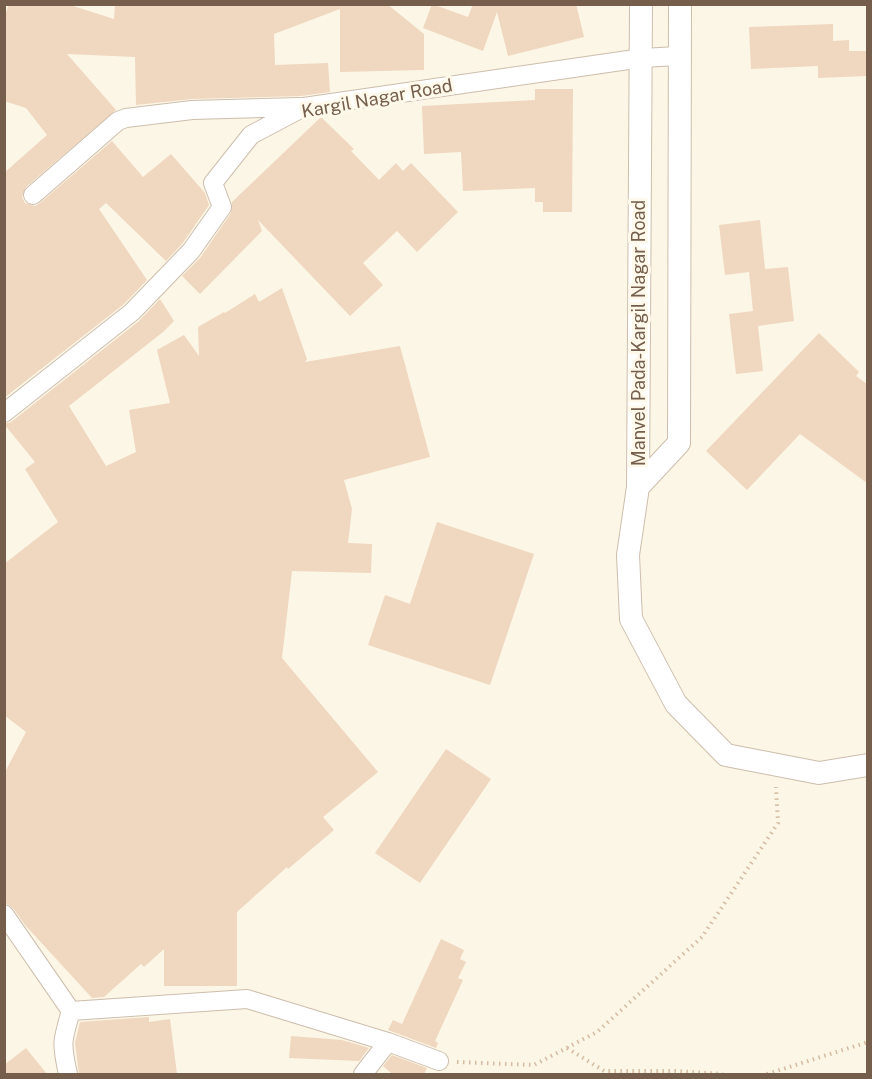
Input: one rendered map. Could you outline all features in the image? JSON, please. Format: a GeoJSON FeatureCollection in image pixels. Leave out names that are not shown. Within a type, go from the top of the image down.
{"type":"FeatureCollection","features":[{"type":"Feature","properties":{"kind":"street","name":"Manvel Pada-Kargil Nagar Road"},"geometry":{"type":"LineString","coordinates":[[638,487],[641,4]]}},
{"type":"Feature","properties":{"kind":"street","name":"Manvel Pada-Kargil Nagar Road"},"geometry":{"type":"LineString","coordinates":[[638,487],[679,443],[678,56],[680,4]]}},
{"type":"Feature","properties":{"kind":"street","name":"Kargil Nagar Road"},"geometry":{"type":"LineString","coordinates":[[4,413],[132,312],[191,251],[222,207],[213,183],[251,135],[304,107],[642,58],[678,56]]}},
{"type":"Feature","properties":{"kind":"street"},"geometry":{"type":"LineString","coordinates":[[33,195],[118,121],[126,118],[192,110],[304,107]]}},
{"type":"Feature","properties":{"kind":"street"},"geometry":{"type":"LineString","coordinates":[[638,487],[628,555],[632,619],[676,704],[726,755],[819,773],[867,765]]}},
{"type":"Feature","properties":{"kind":"street"},"geometry":{"type":"LineString","coordinates":[[7,921],[71,1011]]}},
{"type":"Feature","properties":{"kind":"street"},"geometry":{"type":"LineString","coordinates":[[71,1011],[247,999],[388,1042],[440,1062]]}},
{"type":"Feature","properties":{"kind":"street"},"geometry":{"type":"LineString","coordinates":[[68,1074],[63,1050],[63,1036],[71,1011]]}},
{"type":"Feature","properties":{"kind":"street"},"geometry":{"type":"LineString","coordinates":[[363,1074],[388,1042]]}},
{"type":"Feature","properties":{"kind":"path"},"geometry":{"type":"LineString","coordinates":[[440,1062],[534,1065],[597,1032],[702,937],[778,823],[776,765]]}},
{"type":"Feature","properties":{"kind":"path"},"geometry":{"type":"LineString","coordinates":[[767,1074],[867,1042]]}},
{"type":"Feature","properties":{"kind":"path"},"geometry":{"type":"LineString","coordinates":[[567,1048],[604,1071],[723,1074]]}},
{"type":"Feature","properties":{"kind":"building"},"geometry":{"type":"Polygon","coordinates":[[[9,4],[67,4],[114,19],[115,4],[387,4],[424,34],[424,70],[340,72],[340,9],[274,34],[275,65],[328,63],[330,92],[301,96],[192,99],[136,105],[135,57],[67,54],[116,110],[26,187],[22,197],[25,203],[35,206],[40,203],[112,141],[143,177],[171,154],[205,193],[209,205],[182,244],[166,261],[106,203],[99,209],[147,280],[124,304],[4,398],[4,173],[47,135],[26,108],[4,101],[4,18],[9,4]]]}},
{"type":"Feature","properties":{"kind":"building"},"geometry":{"type":"Polygon","coordinates":[[[432,4],[468,17],[473,4],[576,4],[584,37],[508,56],[497,12],[483,51],[423,28],[432,4]]]}},
{"type":"Feature","properties":{"kind":"building"},"geometry":{"type":"Polygon","coordinates":[[[833,24],[833,41],[849,40],[849,51],[867,51],[867,76],[818,78],[818,66],[751,69],[749,27],[833,24]]]}},
{"type":"Feature","properties":{"kind":"building"},"geometry":{"type":"Polygon","coordinates":[[[535,89],[573,89],[572,212],[543,212],[543,202],[535,202],[535,188],[463,191],[461,152],[424,154],[422,106],[535,100],[535,89]]]}},
{"type":"Feature","properties":{"kind":"building"},"geometry":{"type":"Polygon","coordinates":[[[321,117],[354,149],[351,151],[379,180],[396,163],[403,171],[411,163],[458,212],[417,252],[397,231],[363,263],[383,285],[350,316],[258,220],[262,231],[200,294],[182,276],[200,258],[231,213],[232,202],[321,117]]]}},
{"type":"Feature","properties":{"kind":"building"},"geometry":{"type":"Polygon","coordinates":[[[760,220],[765,269],[788,267],[794,321],[758,326],[763,371],[736,374],[729,314],[753,311],[749,272],[725,275],[719,225],[760,220]]]}},
{"type":"Feature","properties":{"kind":"building"},"geometry":{"type":"Polygon","coordinates":[[[282,288],[307,359],[305,362],[400,346],[430,457],[344,480],[352,509],[348,543],[372,544],[371,573],[292,571],[282,658],[378,772],[323,817],[334,830],[288,869],[287,867],[237,912],[237,986],[164,986],[164,949],[144,967],[141,964],[104,997],[92,998],[25,925],[13,908],[4,902],[4,774],[26,732],[4,715],[4,564],[58,522],[25,469],[35,462],[4,424],[11,422],[139,321],[160,299],[174,321],[69,406],[106,466],[136,452],[129,410],[170,403],[157,350],[184,335],[199,356],[198,327],[255,294],[259,302],[282,288]]]}},
{"type":"Feature","properties":{"kind":"building"},"geometry":{"type":"Polygon","coordinates":[[[819,333],[859,372],[856,376],[867,384],[867,483],[800,434],[747,490],[706,451],[819,333]]]}},
{"type":"Feature","properties":{"kind":"building"},"geometry":{"type":"Polygon","coordinates":[[[437,522],[534,554],[490,685],[368,645],[385,595],[410,604],[437,522]]]}},
{"type":"Feature","properties":{"kind":"building"},"geometry":{"type":"Polygon","coordinates":[[[446,749],[491,779],[420,883],[375,853],[446,749]]]}},
{"type":"Feature","properties":{"kind":"building"},"geometry":{"type":"Polygon","coordinates":[[[441,939],[464,950],[460,959],[466,962],[458,978],[463,980],[435,1041],[438,1043],[436,1048],[388,1030],[393,1020],[402,1024],[441,939]]]}},
{"type":"Feature","properties":{"kind":"building"},"geometry":{"type":"Polygon","coordinates":[[[149,1017],[149,1022],[170,1019],[177,1074],[79,1074],[75,1043],[80,1022],[149,1017]]]}},
{"type":"Feature","properties":{"kind":"building"},"geometry":{"type":"Polygon","coordinates":[[[291,1036],[342,1040],[369,1048],[359,1061],[289,1058],[291,1036]]]}},
{"type":"Feature","properties":{"kind":"building"},"geometry":{"type":"Polygon","coordinates":[[[26,1048],[47,1074],[4,1074],[4,1065],[26,1048]]]}},
{"type":"Feature","properties":{"kind":"building"},"geometry":{"type":"Polygon","coordinates":[[[392,1055],[427,1068],[424,1074],[392,1074],[383,1066],[392,1055]]]}}]}
